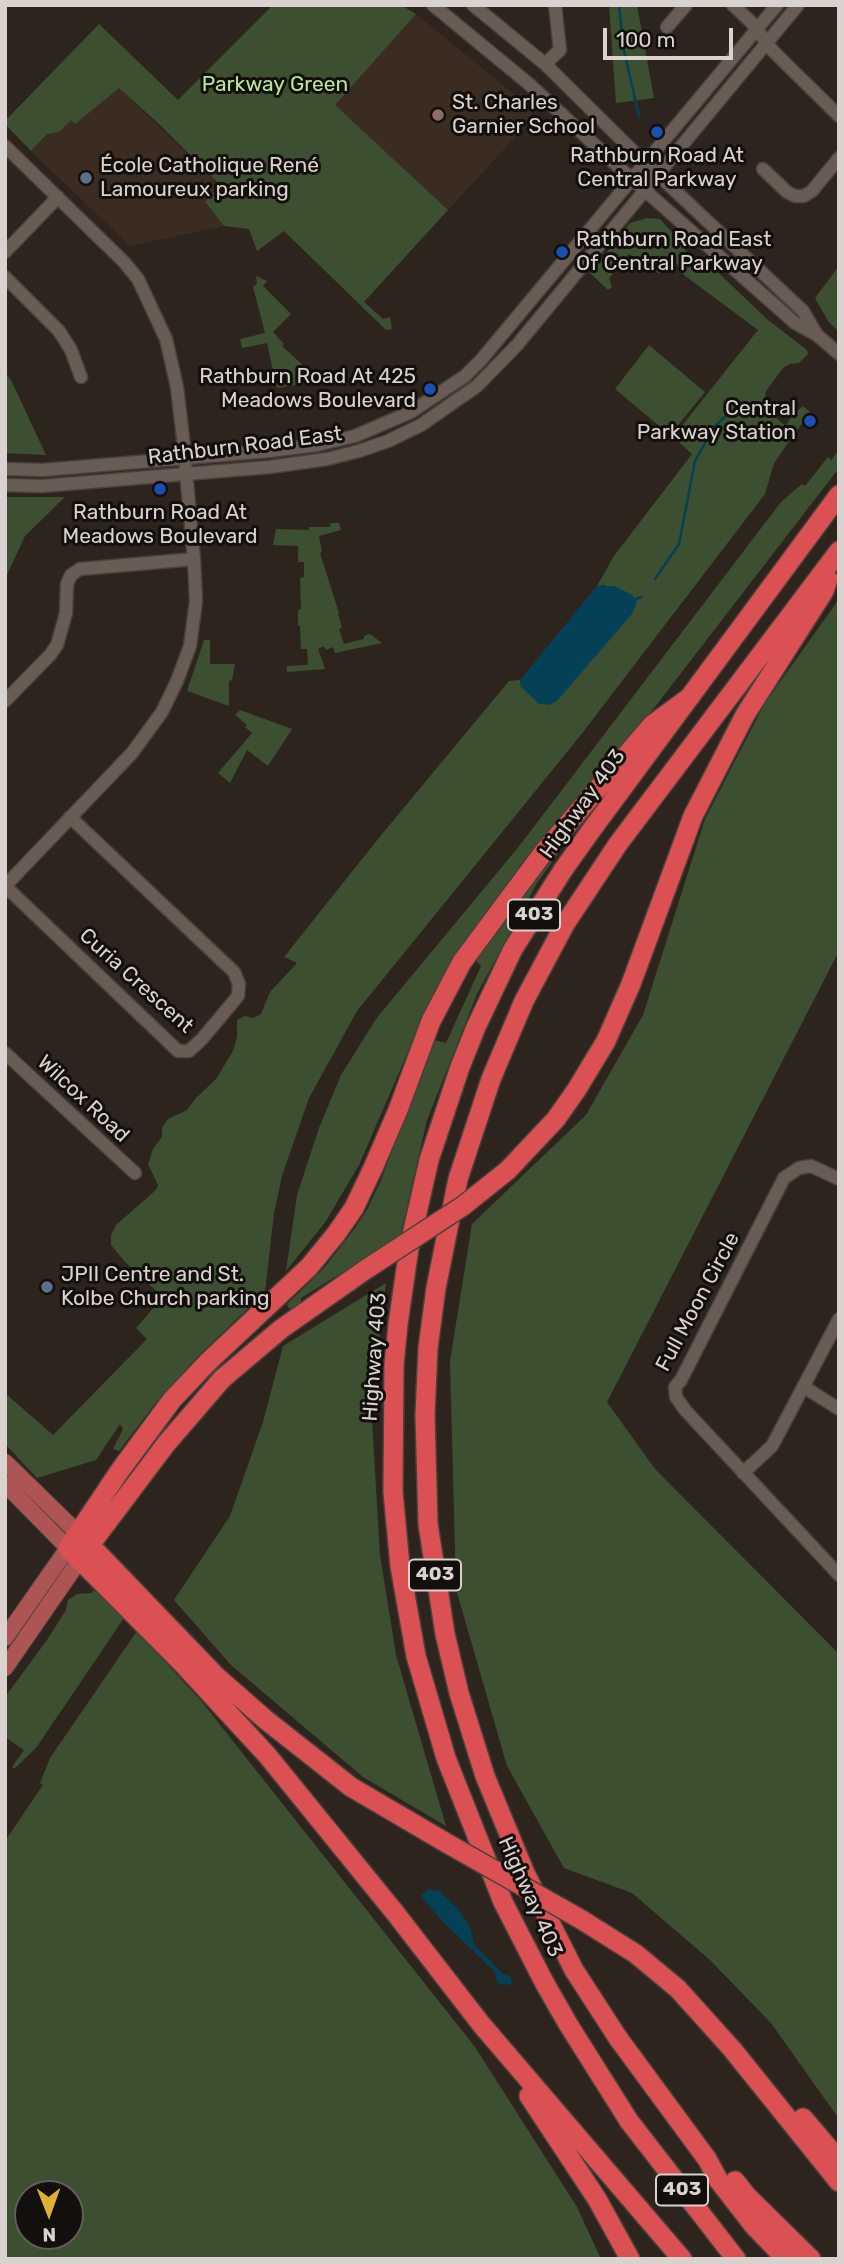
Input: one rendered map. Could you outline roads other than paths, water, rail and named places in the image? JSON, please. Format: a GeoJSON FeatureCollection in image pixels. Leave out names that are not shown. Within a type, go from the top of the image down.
{"type":"FeatureCollection","features":[{"type":"Feature","properties":{"kind":"highway","name":"Highway 403"},"geometry":{"type":"LineString","coordinates":[[736,2259],[608,2090],[544,1982],[503,1902],[446,1758],[416,1656],[401,1566],[393,1469],[394,1365],[403,1284],[417,1206],[429,1160],[460,1067],[513,949],[590,832],[839,495]]}},
{"type":"Feature","properties":{"kind":"highway","name":"Highway 403"},"geometry":{"type":"LineString","coordinates":[[707,2159],[618,2038],[574,1970],[525,1872],[485,1776],[456,1681],[433,1562],[425,1451],[427,1360],[436,1287],[458,1179],[491,1079],[524,1001],[565,925],[618,844],[836,554]]}},
{"type":"Feature","properties":{"kind":"highway"},"geometry":{"type":"LineString","coordinates":[[79,1546],[222,1379],[281,1329],[463,1206],[508,1170],[561,1112],[606,1041],[631,984],[693,817],[745,715],[824,591],[836,554]]}},
{"type":"Feature","properties":{"kind":"highway"},"geometry":{"type":"LineString","coordinates":[[79,1546],[121,1469],[172,1401],[208,1362],[279,1296],[336,1234],[354,1208],[398,1110],[431,1021],[462,962],[543,853],[652,725],[690,697]]}},
{"type":"Feature","properties":{"kind":"highway"},"geometry":{"type":"LineString","coordinates":[[79,1546],[153,1621],[266,1720],[340,1779],[582,1920],[636,1954],[678,1989],[701,2013],[839,2182]]}},
{"type":"Feature","properties":{"kind":"highway"},"geometry":{"type":"LineString","coordinates":[[153,1621],[397,1914],[481,2024],[682,2259]]}},
{"type":"Feature","properties":{"kind":"highway"},"geometry":{"type":"LineString","coordinates":[[701,2013],[714,2017],[839,2160]]}},
{"type":"Feature","properties":{"kind":"highway"},"geometry":{"type":"LineString","coordinates":[[481,2024],[597,2199],[630,2259]]}},
{"type":"Feature","properties":{"kind":"highway","name":"403"},"geometry":{"type":"LineString","coordinates":[[707,2159],[719,2181],[754,2226],[786,2259]]}},
{"type":"Feature","properties":{"kind":"highway","name":"403"},"geometry":{"type":"LineString","coordinates":[[707,2159],[723,2166],[747,2196],[811,2259]]}},
{"type":"Feature","properties":{"kind":"main road"},"geometry":{"type":"LineString","coordinates":[[5,1462],[79,1546]]}},
{"type":"Feature","properties":{"kind":"main road"},"geometry":{"type":"LineString","coordinates":[[5,1484],[79,1546]]}},
{"type":"Feature","properties":{"kind":"main road"},"geometry":{"type":"LineString","coordinates":[[5,1638],[79,1546]]}},
{"type":"Feature","properties":{"kind":"main road"},"geometry":{"type":"LineString","coordinates":[[5,1668],[79,1546]]}},
{"type":"Feature","properties":{"kind":"street"},"geometry":{"type":"LineString","coordinates":[[473,5],[545,64],[658,175],[803,310],[817,335]]}},
{"type":"Feature","properties":{"kind":"street"},"geometry":{"type":"LineString","coordinates":[[545,64],[560,50],[555,5]]}},
{"type":"Feature","properties":{"kind":"street"},"geometry":{"type":"LineString","coordinates":[[667,27],[685,5]]}},
{"type":"Feature","properties":{"kind":"street"},"geometry":{"type":"LineString","coordinates":[[733,5],[767,44],[839,116]]}},
{"type":"Feature","properties":{"kind":"street","name":"Rathburn Road East"},"geometry":{"type":"LineString","coordinates":[[5,469],[43,470],[317,445],[355,436],[411,412],[465,376],[481,360],[777,5]]}},
{"type":"Feature","properties":{"kind":"street","name":"Rathburn Road East"},"geometry":{"type":"LineString","coordinates":[[5,485],[42,486],[270,467],[327,459],[388,441],[421,425],[447,409],[492,371],[517,345],[798,5]]}},
{"type":"Feature","properties":{"kind":"street"},"geometry":{"type":"LineString","coordinates":[[441,7],[795,324],[817,335],[839,354]]}},
{"type":"Feature","properties":{"kind":"street"},"geometry":{"type":"LineString","coordinates":[[5,146],[124,262],[138,279],[166,339],[177,387],[196,601],[190,646],[162,712],[132,753],[5,886]]}},
{"type":"Feature","properties":{"kind":"street"},"geometry":{"type":"LineString","coordinates":[[763,169],[787,192],[804,197],[813,191],[839,158]]}},
{"type":"Feature","properties":{"kind":"street"},"geometry":{"type":"LineString","coordinates":[[5,251],[58,197]]}},
{"type":"Feature","properties":{"kind":"street"},"geometry":{"type":"LineString","coordinates":[[5,277],[59,331],[71,350],[81,377]]}},
{"type":"Feature","properties":{"kind":"street"},"geometry":{"type":"LineString","coordinates":[[5,701],[57,645],[66,613],[67,584],[71,575],[80,569],[194,559]]}},
{"type":"Feature","properties":{"kind":"street","name":"Curia Crescent"},"geometry":{"type":"LineString","coordinates":[[5,886],[178,1051],[190,1051],[202,1039],[238,996],[240,988],[237,977],[71,817]]}},
{"type":"Feature","properties":{"kind":"street","name":"Wilcox Road"},"geometry":{"type":"LineString","coordinates":[[5,1053],[135,1173]]}},
{"type":"Feature","properties":{"kind":"street","name":"Full Moon Circle"},"geometry":{"type":"LineString","coordinates":[[839,1179],[811,1166],[799,1168],[784,1178],[675,1387],[676,1398],[685,1410],[839,1575]]}},
{"type":"Feature","properties":{"kind":"street"},"geometry":{"type":"LineString","coordinates":[[743,1472],[772,1446],[839,1319]]}},
{"type":"Feature","properties":{"kind":"street"},"geometry":{"type":"LineString","coordinates":[[804,1387],[839,1409]]}},
{"type":"Feature","properties":{"kind":"water"},"geometry":{"type":"Polygon","coordinates":[[[597,586],[615,586],[632,595],[637,602],[631,615],[557,701],[549,705],[539,704],[521,687],[520,680],[597,586]]]}},
{"type":"Feature","properties":{"kind":"water"},"geometry":{"type":"Polygon","coordinates":[[[428,1889],[440,1891],[460,1911],[470,1927],[474,1944],[503,1974],[510,1976],[511,1985],[497,1983],[495,1972],[442,1921],[421,1896],[428,1889]]]}},
{"type":"Feature","properties":{"kind":"waterway"},"geometry":{"type":"LineString","coordinates":[[619,5],[624,51],[639,116]]}},
{"type":"Feature","properties":{"kind":"waterway"},"geometry":{"type":"LineString","coordinates":[[655,579],[679,544],[695,461],[714,427],[729,413]]}},
{"type":"Feature","properties":{"kind":"waterway"},"geometry":{"type":"LineString","coordinates":[[633,600],[642,597]]}},
{"type":"Feature","properties":{"kind":"place","name":"St. Charles Garnier School"},"geometry":{"type":"Point","coordinates":[438,115]}},
{"type":"Feature","properties":{"kind":"place","name":"Rathburn Road At Central Parkway"},"geometry":{"type":"Point","coordinates":[657,132]}},
{"type":"Feature","properties":{"kind":"place","name":"École Catholique René Lamoureux parking"},"geometry":{"type":"Point","coordinates":[86,178]}},
{"type":"Feature","properties":{"kind":"place","name":"Rathburn Road East Of Central Parkway"},"geometry":{"type":"Point","coordinates":[562,252]}},
{"type":"Feature","properties":{"kind":"place","name":"Rathburn Road At 425 Meadows Boulevard"},"geometry":{"type":"Point","coordinates":[430,389]}},
{"type":"Feature","properties":{"kind":"place","name":"Central Parkway Station"},"geometry":{"type":"Point","coordinates":[810,421]}},
{"type":"Feature","properties":{"kind":"place","name":"Rathburn Road At Meadows Boulevard"},"geometry":{"type":"Point","coordinates":[160,489]}},
{"type":"Feature","properties":{"kind":"place","name":"JPII Centre and St. Kolbe Church parking"},"geometry":{"type":"Point","coordinates":[47,1287]}},
{"type":"Feature","properties":{"kind":"park label","name":"Parkway Green"},"geometry":{"type":"Point","coordinates":[275,85]}}]}
